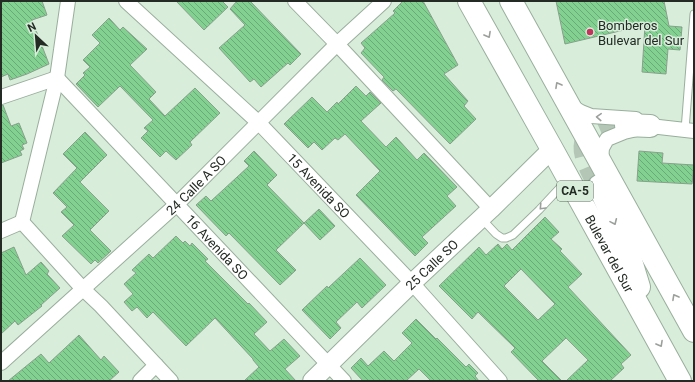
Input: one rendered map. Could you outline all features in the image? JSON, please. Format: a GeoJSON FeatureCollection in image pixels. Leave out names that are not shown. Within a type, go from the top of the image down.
{"type":"FeatureCollection","features":[{"type":"Feature","properties":{"kind":"highway","name":"Bulevar del Sur"},"geometry":{"type":"LineString","coordinates":[[469,1],[680,381]]}},
{"type":"Feature","properties":{"kind":"highway","name":"CA-5"},"geometry":{"type":"LineString","coordinates":[[511,1],[694,331]]}},
{"type":"Feature","properties":{"kind":"highway"},"geometry":{"type":"LineString","coordinates":[[626,125],[650,126]]}},
{"type":"Feature","properties":{"kind":"highway"},"geometry":{"type":"LineString","coordinates":[[598,186],[628,251],[640,291],[643,315]]}},
{"type":"Feature","properties":{"kind":"street"},"geometry":{"type":"LineString","coordinates":[[22,222],[57,78],[68,1]]}},
{"type":"Feature","properties":{"kind":"street","name":"15 Avenida SO"},"geometry":{"type":"LineString","coordinates":[[126,1],[259,123],[412,283],[500,381]]}},
{"type":"Feature","properties":{"kind":"street"},"geometry":{"type":"LineString","coordinates":[[295,1],[337,44],[486,214]]}},
{"type":"Feature","properties":{"kind":"street","name":"24 Calle A SO"},"geometry":{"type":"LineString","coordinates":[[1,363],[177,204],[337,44],[384,1]]}},
{"type":"Feature","properties":{"kind":"street"},"geometry":{"type":"LineString","coordinates":[[1,97],[57,78]]}},
{"type":"Feature","properties":{"kind":"street","name":"16 Avenida SO"},"geometry":{"type":"LineString","coordinates":[[57,78],[344,381]]}},
{"type":"Feature","properties":{"kind":"street"},"geometry":{"type":"LineString","coordinates":[[568,103],[581,112],[591,116],[636,119],[650,126],[689,131]]}},
{"type":"Feature","properties":{"kind":"street"},"geometry":{"type":"LineString","coordinates":[[601,162],[602,148],[607,139],[624,132],[650,126]]}},
{"type":"Feature","properties":{"kind":"street","name":"25 Calle SO"},"geometry":{"type":"LineString","coordinates":[[312,381],[552,149]]}},
{"type":"Feature","properties":{"kind":"street"},"geometry":{"type":"LineString","coordinates":[[1,230],[22,222]]}},
{"type":"Feature","properties":{"kind":"street"},"geometry":{"type":"LineString","coordinates":[[22,222],[83,289],[171,381]]}},
{"type":"Feature","properties":{"kind":"street"},"geometry":{"type":"LineString","coordinates":[[140,381],[156,365]]}},
{"type":"Feature","properties":{"kind":"lane"},"geometry":{"type":"LineString","coordinates":[[689,131],[694,14]]}},
{"type":"Feature","properties":{"kind":"lane"},"geometry":{"type":"LineString","coordinates":[[486,214],[496,234],[502,238],[513,235],[568,178]]}},
{"type":"Feature","properties":{"kind":"building"},"geometry":{"type":"Polygon","coordinates":[[[1,1],[42,1],[47,15],[32,20],[49,64],[10,80],[8,74],[1,77],[1,1]]]}},
{"type":"Feature","properties":{"kind":"building"},"geometry":{"type":"Polygon","coordinates":[[[176,1],[222,1],[228,7],[204,30],[176,1]]]}},
{"type":"Feature","properties":{"kind":"building"},"geometry":{"type":"Polygon","coordinates":[[[237,1],[250,1],[301,54],[290,65],[288,63],[261,87],[254,79],[250,82],[219,48],[245,25],[230,9],[237,1]]]}},
{"type":"Feature","properties":{"kind":"building"},"geometry":{"type":"Polygon","coordinates":[[[403,1],[423,1],[458,65],[444,74],[468,101],[464,106],[476,119],[450,144],[396,89],[393,91],[382,80],[384,77],[361,53],[365,48],[361,43],[395,13],[393,11],[403,1]]]}},
{"type":"Feature","properties":{"kind":"building","name":"Bomberos Bulevar del Sur"},"geometry":{"type":"Polygon","coordinates":[[[556,1],[664,1],[669,26],[682,27],[680,50],[668,49],[666,74],[642,72],[645,25],[565,44],[556,1]]]}},
{"type":"Feature","properties":{"kind":"building"},"geometry":{"type":"Polygon","coordinates":[[[109,18],[120,30],[123,27],[147,49],[130,65],[156,92],[149,99],[165,116],[195,88],[220,113],[190,142],[192,145],[176,160],[166,151],[160,157],[141,138],[148,131],[144,128],[153,120],[120,86],[98,107],[76,84],[85,75],[83,73],[90,67],[83,60],[100,43],[92,35],[109,18]]]}},
{"type":"Feature","properties":{"kind":"building"},"geometry":{"type":"Polygon","coordinates":[[[356,86],[366,96],[370,92],[381,103],[361,121],[386,147],[396,137],[417,160],[424,153],[457,187],[447,196],[456,206],[422,237],[428,243],[415,256],[356,195],[380,171],[345,134],[338,140],[335,138],[322,150],[314,142],[308,148],[284,124],[312,97],[327,112],[337,102],[338,104],[356,86]]]}},
{"type":"Feature","properties":{"kind":"building"},"geometry":{"type":"Polygon","coordinates":[[[1,105],[3,105],[11,126],[19,123],[27,143],[22,145],[24,149],[20,151],[22,155],[1,163],[1,105]]]}},
{"type":"Feature","properties":{"kind":"building"},"geometry":{"type":"Polygon","coordinates":[[[85,132],[107,155],[80,182],[109,211],[90,230],[111,251],[98,263],[95,260],[91,264],[62,236],[74,225],[61,212],[67,207],[53,193],[77,168],[63,154],[85,132]]]}},
{"type":"Feature","properties":{"kind":"building"},"geometry":{"type":"Polygon","coordinates":[[[254,151],[277,175],[267,185],[304,223],[276,250],[296,270],[280,285],[229,233],[226,236],[196,205],[206,196],[211,201],[249,166],[244,161],[254,151]]]}},
{"type":"Feature","properties":{"kind":"building"},"geometry":{"type":"Polygon","coordinates":[[[639,151],[663,153],[662,163],[694,165],[692,184],[637,181],[639,151]]]}},
{"type":"Feature","properties":{"kind":"building"},"geometry":{"type":"Polygon","coordinates":[[[319,209],[335,226],[320,240],[304,223],[319,209]]]}},
{"type":"Feature","properties":{"kind":"building"},"geometry":{"type":"Polygon","coordinates":[[[545,217],[559,232],[551,239],[562,249],[560,251],[582,274],[568,287],[631,355],[621,364],[624,368],[610,381],[566,381],[588,360],[566,338],[542,361],[562,381],[539,381],[511,352],[515,348],[478,312],[472,319],[439,286],[479,247],[486,255],[498,244],[502,249],[507,244],[512,250],[545,217]],[[521,269],[504,286],[538,320],[555,304],[521,269]]]}},
{"type":"Feature","properties":{"kind":"building"},"geometry":{"type":"Polygon","coordinates":[[[176,236],[183,243],[185,241],[190,246],[192,243],[208,259],[205,261],[267,322],[254,334],[270,351],[284,339],[300,356],[285,369],[296,381],[244,381],[259,367],[215,318],[186,346],[153,312],[147,318],[137,307],[132,311],[124,302],[133,294],[124,284],[136,273],[132,270],[149,254],[153,258],[176,236]]]}},
{"type":"Feature","properties":{"kind":"building"},"geometry":{"type":"Polygon","coordinates":[[[14,247],[26,275],[41,262],[49,271],[47,274],[60,288],[41,305],[42,306],[18,325],[15,321],[1,334],[1,253],[14,247]]]}},
{"type":"Feature","properties":{"kind":"building"},"geometry":{"type":"Polygon","coordinates":[[[360,258],[386,285],[362,308],[357,302],[336,322],[341,328],[330,339],[302,310],[360,258]]]}},
{"type":"Feature","properties":{"kind":"building"},"geometry":{"type":"Polygon","coordinates":[[[416,319],[466,367],[469,364],[478,373],[475,376],[479,381],[431,381],[419,369],[406,381],[363,381],[351,368],[361,358],[368,366],[384,351],[394,361],[412,343],[402,333],[416,319]]]}},
{"type":"Feature","properties":{"kind":"building"},"geometry":{"type":"Polygon","coordinates":[[[79,335],[101,360],[104,356],[119,372],[109,381],[8,381],[41,354],[49,363],[79,335]]]}},
{"type":"Feature","properties":{"kind":"tunnel"},"geometry":{"type":"LineString","coordinates":[[599,186],[586,157],[586,141],[591,135],[603,129],[626,125]]}},
{"type":"Feature","properties":{"kind":"place","name":"Bomberos Bulevar del Sur"},"geometry":{"type":"Point","coordinates":[590,32]}}]}
